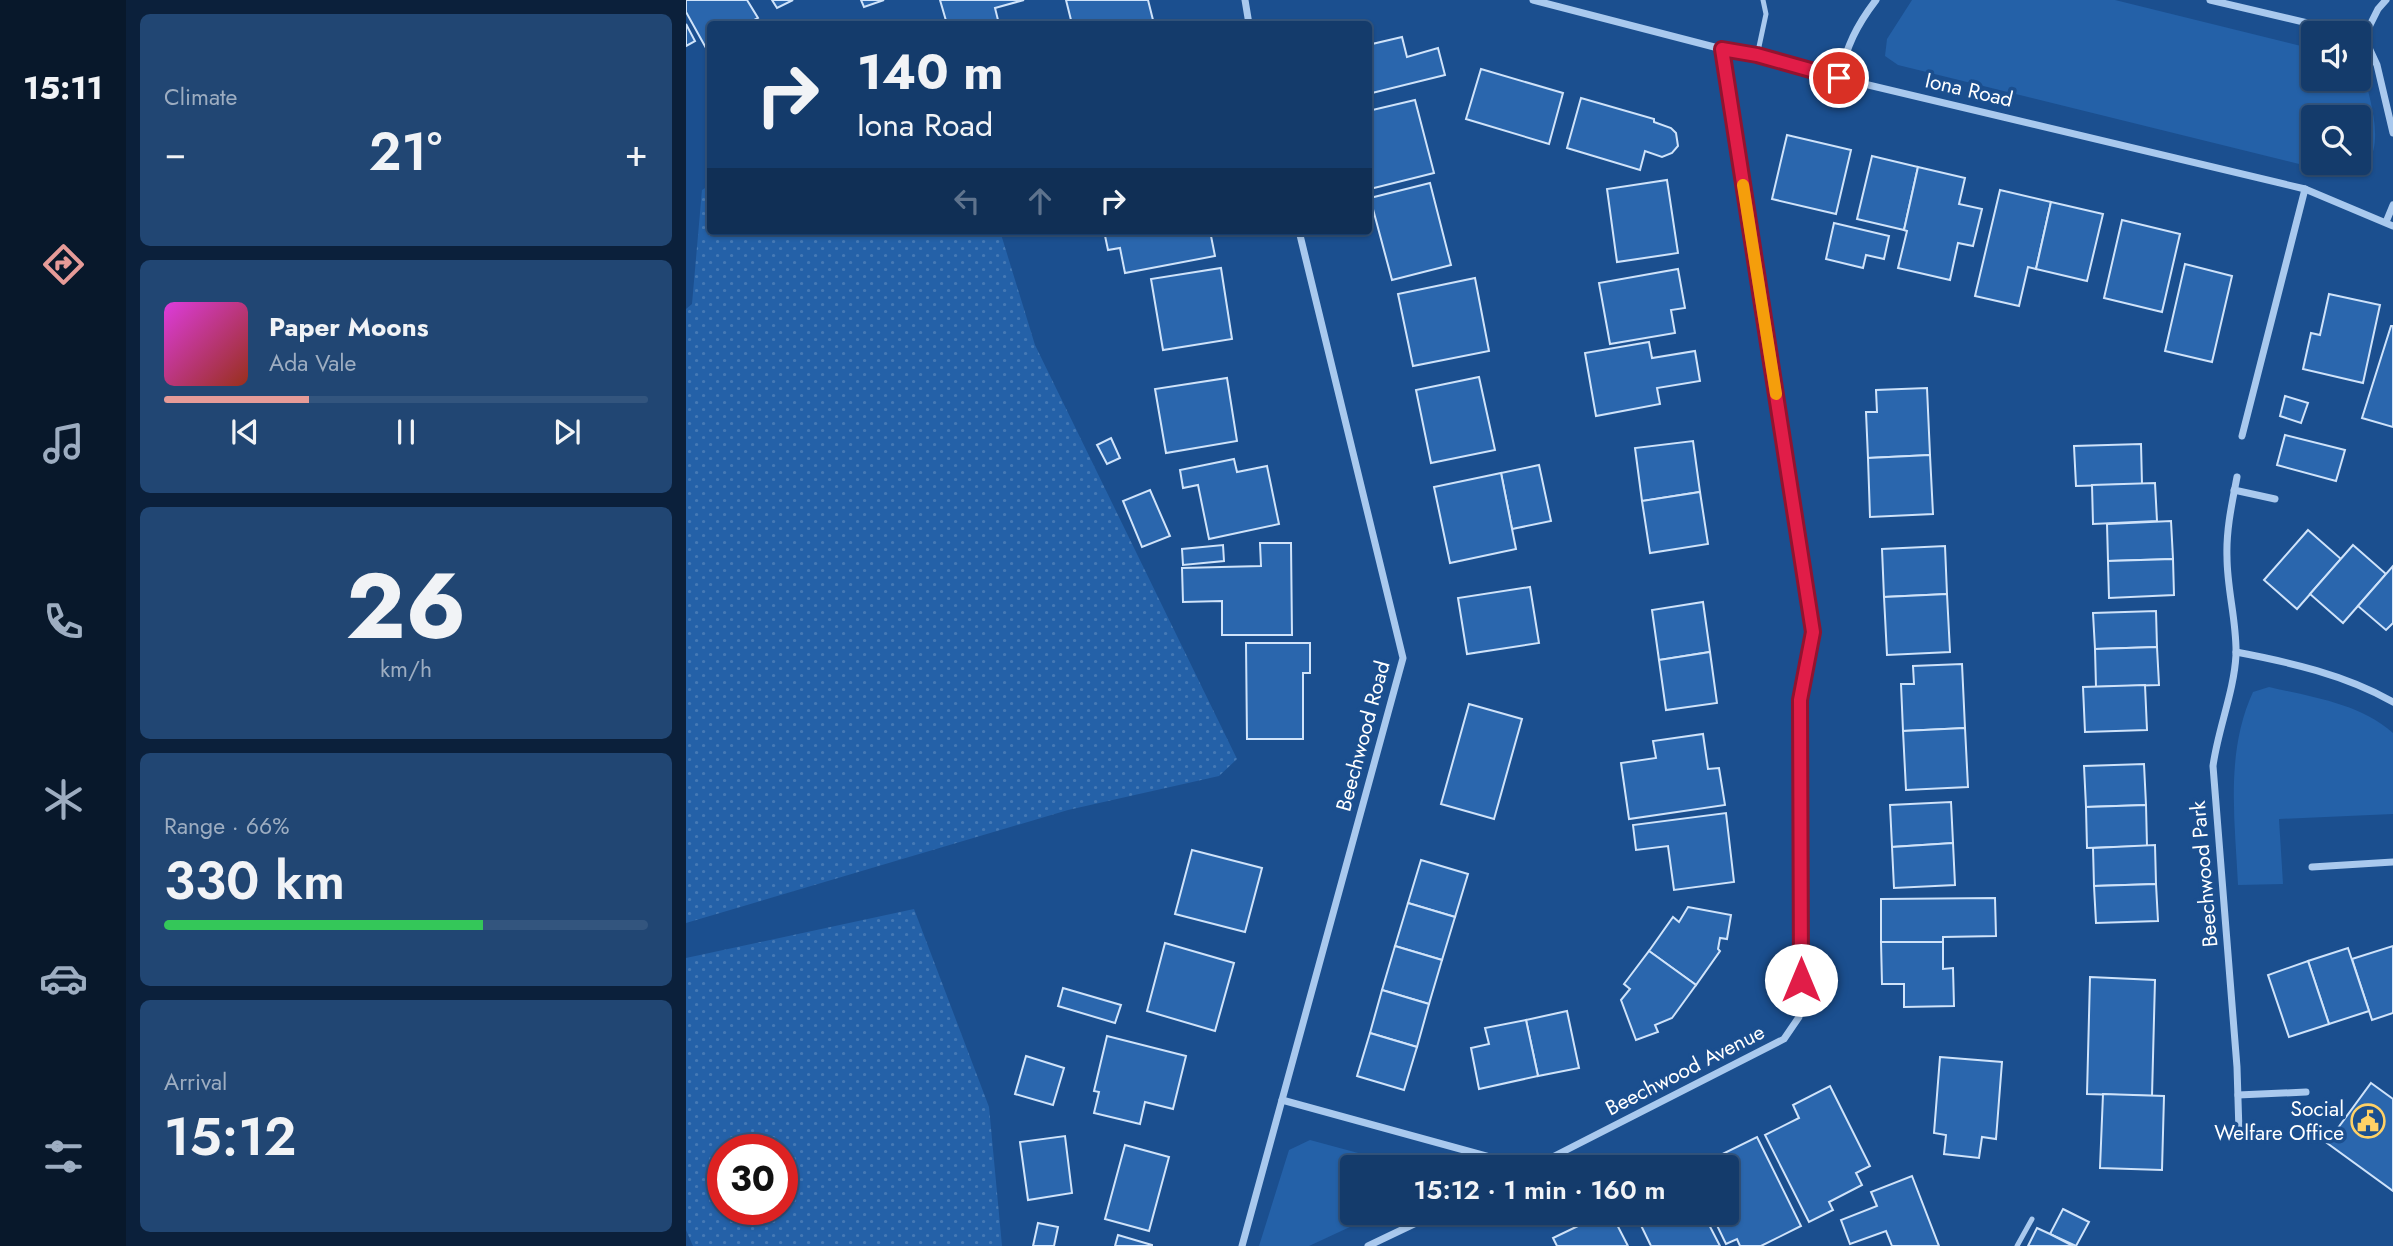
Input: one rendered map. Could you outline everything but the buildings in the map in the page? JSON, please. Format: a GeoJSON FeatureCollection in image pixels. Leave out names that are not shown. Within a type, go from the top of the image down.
{"type":"FeatureCollection","features":[{"type":"Feature","properties":{"kind":"street"},"geometry":{"type":"LineString","coordinates":[[1245,0],[1248,21]]}},
{"type":"Feature","properties":{"kind":"street","name":"Iona Road"},"geometry":{"type":"LineString","coordinates":[[1533,0],[1839,78],[2305,189],[2390,224]]}},
{"type":"Feature","properties":{"kind":"street"},"geometry":{"type":"LineString","coordinates":[[1839,78],[1847,45],[1876,0]]}},
{"type":"Feature","properties":{"kind":"street"},"geometry":{"type":"LineString","coordinates":[[2210,0],[2301,21]]}},
{"type":"Feature","properties":{"kind":"street"},"geometry":{"type":"LineString","coordinates":[[2370,21],[2385,0]]}},
{"type":"Feature","properties":{"kind":"street","name":"Beechwood Avenue"},"geometry":{"type":"LineString","coordinates":[[1556,1155],[1784,1039],[1799,1017],[1800,700],[1813,632],[1722,49]]}},
{"type":"Feature","properties":{"kind":"street"},"geometry":{"type":"LineString","coordinates":[[2371,54],[2377,65],[2393,133]]}},
{"type":"Feature","properties":{"kind":"street"},"geometry":{"type":"LineString","coordinates":[[2242,436],[2305,189]]}},
{"type":"Feature","properties":{"kind":"street"},"geometry":{"type":"LineString","coordinates":[[2390,224],[2393,205]]}},
{"type":"Feature","properties":{"kind":"street","name":"Beechwood Road"},"geometry":{"type":"LineString","coordinates":[[1242,1246],[1403,658],[1300,235]]}},
{"type":"Feature","properties":{"kind":"street","name":"Beechwood Park"},"geometry":{"type":"LineString","coordinates":[[2237,477],[2228,525],[2227,558],[2236,652],[2234,675],[2217,738],[2213,766],[2239,1132]]}},
{"type":"Feature","properties":{"kind":"street"},"geometry":{"type":"LineString","coordinates":[[2234,490],[2275,499]]}},
{"type":"Feature","properties":{"kind":"street"},"geometry":{"type":"LineString","coordinates":[[2236,652],[2354,682],[2393,702]]}},
{"type":"Feature","properties":{"kind":"street"},"geometry":{"type":"LineString","coordinates":[[2312,867],[2393,862]]}},
{"type":"Feature","properties":{"kind":"street"},"geometry":{"type":"LineString","coordinates":[[2238,1095],[2306,1092]]}},
{"type":"Feature","properties":{"kind":"street"},"geometry":{"type":"LineString","coordinates":[[1282,1100],[1482,1155]]}},
{"type":"Feature","properties":{"kind":"street"},"geometry":{"type":"LineString","coordinates":[[1368,1246],[1412,1225]]}},
{"type":"Feature","properties":{"kind":"lane"},"geometry":{"type":"LineString","coordinates":[[1757,55],[1766,14],[1763,0]]}},
{"type":"Feature","properties":{"kind":"lane"},"geometry":{"type":"LineString","coordinates":[[2017,1246],[2032,1219]]}},
{"type":"Feature","properties":{"kind":"shaded area"},"geometry":{"type":"Polygon","coordinates":[[[1912,0],[2115,0],[2301,46],[2301,91],[2368,91],[2374,117],[2374,148],[2371,156],[2371,105],[2301,105],[2301,164],[1898,65],[1885,56],[1887,39],[1912,0]]]}},
{"type":"Feature","properties":{"kind":"shaded area"},"geometry":{"type":"Polygon","coordinates":[[[707,187],[707,235],[1001,235],[1035,345],[1237,759],[1219,776],[1068,810],[686,923],[686,309],[692,304],[702,190],[707,187]]]}},
{"type":"Feature","properties":{"kind":"shaded area"},"geometry":{"type":"Polygon","coordinates":[[[2269,687],[2350,708],[2380,723],[2393,733],[2393,814],[2279,819],[2283,884],[2238,885],[2234,787],[2238,739],[2253,692],[2269,687]]]}},
{"type":"Feature","properties":{"kind":"shaded area"},"geometry":{"type":"Polygon","coordinates":[[[914,909],[989,1107],[1002,1246],[693,1246],[686,1230],[686,958],[914,909]]]}},
{"type":"Feature","properties":{"kind":"shaded area"},"geometry":{"type":"Polygon","coordinates":[[[1310,1140],[1366,1155],[1340,1155],[1340,1225],[1354,1225],[1309,1246],[1259,1246],[1289,1150],[1310,1140]]]}},
{"type":"Feature","properties":{"kind":"slow traffic"},"geometry":{"type":"LineString","coordinates":[[1743,185],[1776,394]]}},
{"type":"Feature","properties":{"kind":"place","name":"Social Welfare Office"},"geometry":{"type":"Point","coordinates":[2368,1121]}},
{"type":"Feature","properties":{"kind":"route"},"geometry":{"type":"LineString","coordinates":[[1801,980],[1800,700],[1813,632],[1722,49],[1757,55],[1839,78]]}}]}
